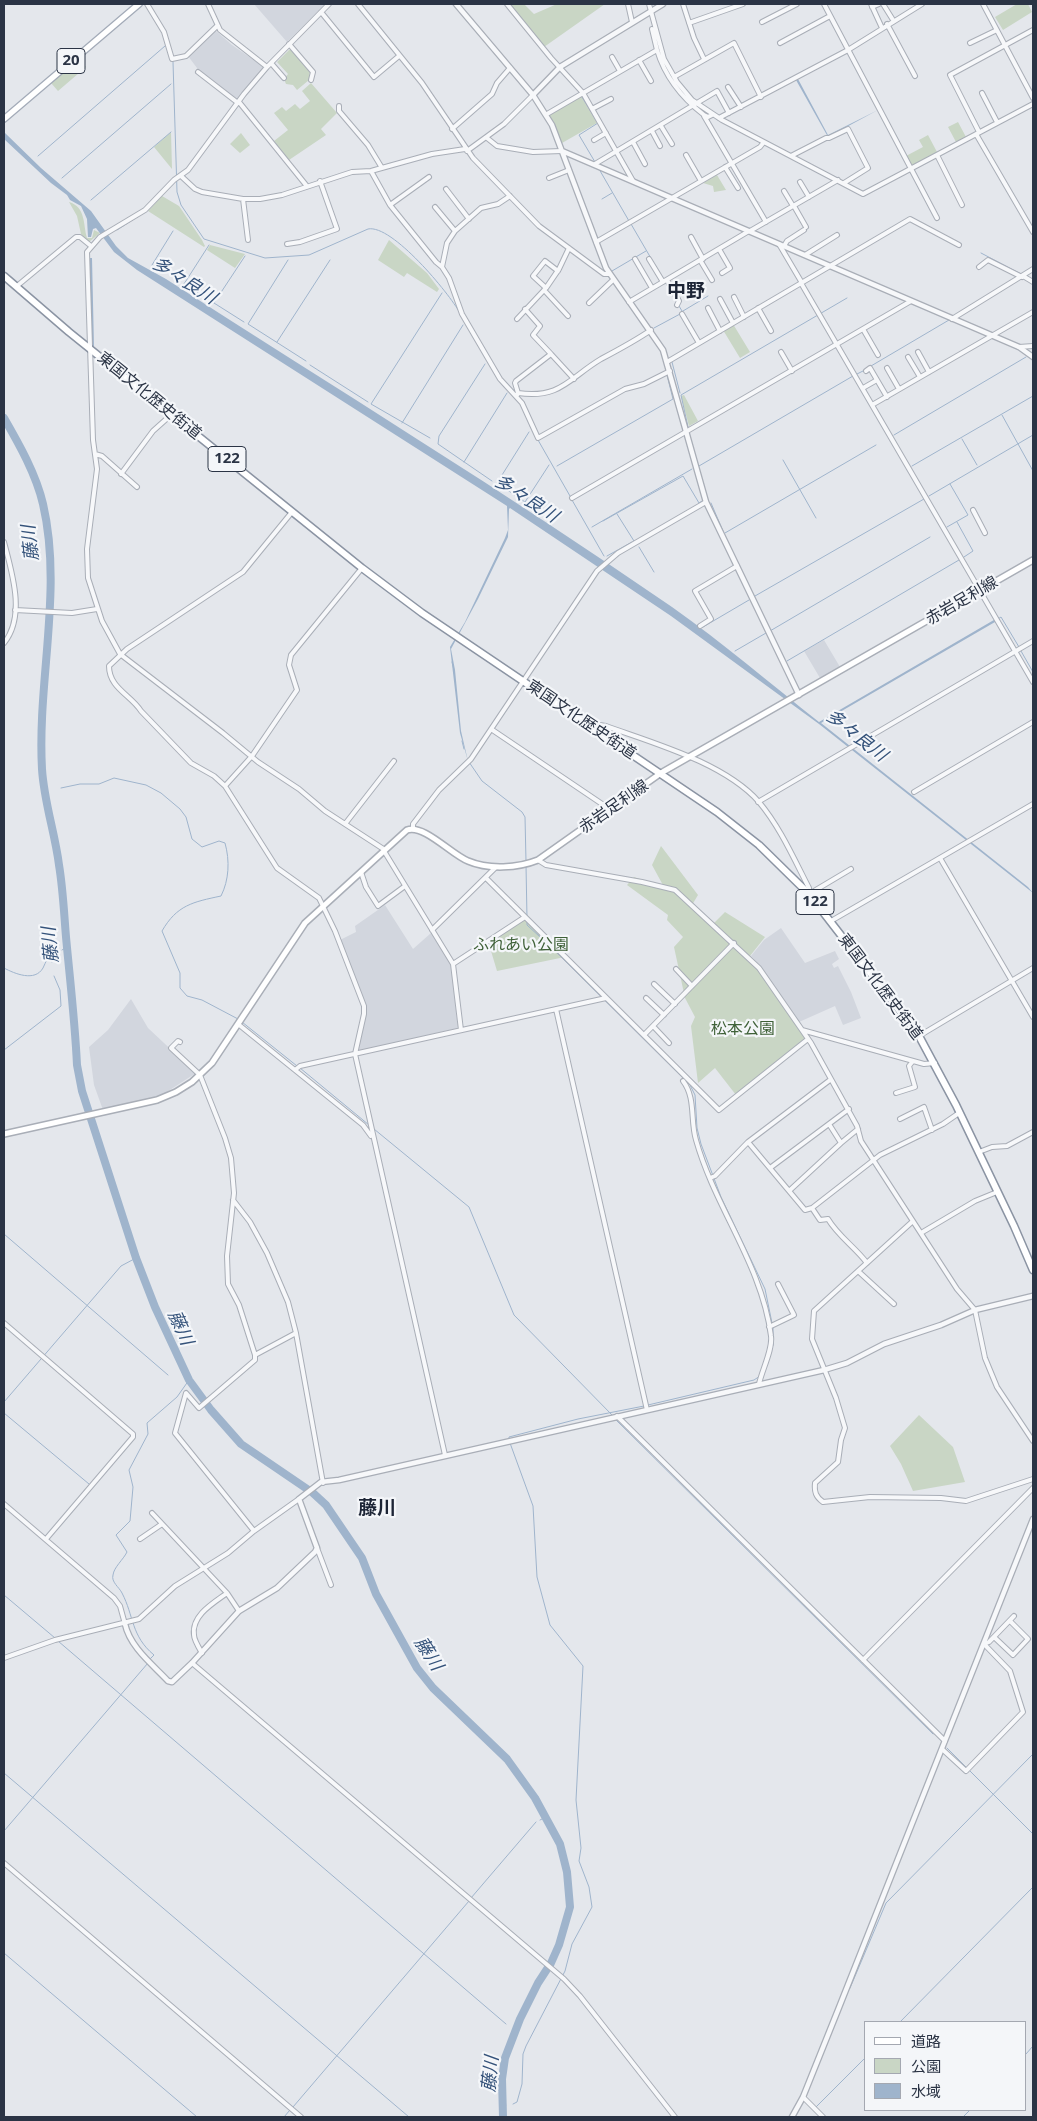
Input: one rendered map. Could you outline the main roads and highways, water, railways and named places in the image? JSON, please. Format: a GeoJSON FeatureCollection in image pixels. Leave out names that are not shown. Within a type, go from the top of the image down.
{"type":"FeatureCollection","features":[{"type":"Feature","properties":{"kind":"highway","name":"東国文化歴史街道"},"geometry":{"type":"LineString","coordinates":[[4,276],[89,348],[362,568],[458,637],[661,773],[739,828],[785,870],[809,894],[919,1036],[960,1113],[1033,1270]]}},
{"type":"Feature","properties":{"kind":"main road","name":"20"},"geometry":{"type":"LineString","coordinates":[[4,118],[139,4]]}},
{"type":"Feature","properties":{"kind":"main road","name":"赤岩足利線"},"geometry":{"type":"LineString","coordinates":[[4,1134],[158,1100],[176,1092],[200,1075],[216,1057],[240,1022],[300,928],[323,904],[402,834],[413,828],[423,832],[467,861],[496,866],[520,866],[538,860],[661,773],[1033,560]]}},
{"type":"Feature","properties":{"kind":"water"},"geometry":{"type":"Polygon","coordinates":[[[798,79],[828,135],[878,110],[828,137],[796,80],[798,79]]]}},
{"type":"Feature","properties":{"kind":"water"},"geometry":{"type":"Polygon","coordinates":[[[4,132],[41,168],[91,211],[116,246],[128,258],[166,279],[484,482],[610,565],[710,635],[819,722],[999,617],[995,622],[821,723],[1028,887],[1033,893],[819,724],[671,616],[510,508],[508,537],[478,599],[451,649],[461,731],[468,761],[460,733],[450,647],[465,622],[505,538],[508,530],[507,506],[137,270],[114,252],[96,228],[93,229],[91,237],[88,237],[87,219],[81,206],[70,200],[67,195],[51,183],[4,139],[4,132]]]}},
{"type":"Feature","properties":{"kind":"water"},"geometry":{"type":"Polygon","coordinates":[[[89,258],[92,258],[94,347],[92,345],[89,258]]]}},
{"type":"Feature","properties":{"kind":"waterway"},"geometry":{"type":"LineString","coordinates":[[38,156],[165,46]]}},
{"type":"Feature","properties":{"kind":"waterway"},"geometry":{"type":"LineString","coordinates":[[173,62],[177,192],[181,205],[204,239],[265,258],[309,255],[368,229],[378,230],[391,237],[419,262],[454,303],[460,313]]}},
{"type":"Feature","properties":{"kind":"waterway"},"geometry":{"type":"LineString","coordinates":[[62,178],[171,84]]}},
{"type":"Feature","properties":{"kind":"waterway"},"geometry":{"type":"LineString","coordinates":[[577,89],[596,120]]}},
{"type":"Feature","properties":{"kind":"waterway"},"geometry":{"type":"LineString","coordinates":[[595,162],[579,135],[598,123]]}},
{"type":"Feature","properties":{"kind":"waterway"},"geometry":{"type":"LineString","coordinates":[[91,200],[171,132]]}},
{"type":"Feature","properties":{"kind":"waterway"},"geometry":{"type":"LineString","coordinates":[[599,169],[629,221]]}},
{"type":"Feature","properties":{"kind":"waterway"},"geometry":{"type":"LineString","coordinates":[[602,199],[612,193]]}},
{"type":"Feature","properties":{"kind":"waterway"},"geometry":{"type":"LineString","coordinates":[[117,230],[148,210],[160,197]]}},
{"type":"Feature","properties":{"kind":"waterway"},"geometry":{"type":"LineString","coordinates":[[631,224],[659,272]]}},
{"type":"Feature","properties":{"kind":"waterway","name":"多々良川"},"geometry":{"type":"LineString","coordinates":[[152,265],[173,231]]}},
{"type":"Feature","properties":{"kind":"waterway","name":"多々良川"},"geometry":{"type":"LineString","coordinates":[[209,245],[184,284],[244,322]]}},
{"type":"Feature","properties":{"kind":"waterway"},"geometry":{"type":"LineString","coordinates":[[612,271],[646,251]]}},
{"type":"Feature","properties":{"kind":"waterway"},"geometry":{"type":"LineString","coordinates":[[981,253],[1021,274]]}},
{"type":"Feature","properties":{"kind":"waterway","name":"多々良川"},"geometry":{"type":"LineString","coordinates":[[214,303],[245,256]]}},
{"type":"Feature","properties":{"kind":"waterway"},"geometry":{"type":"LineString","coordinates":[[288,260],[248,324],[306,361]]}},
{"type":"Feature","properties":{"kind":"waterway"},"geometry":{"type":"LineString","coordinates":[[277,342],[330,260]]}},
{"type":"Feature","properties":{"kind":"waterway"},"geometry":{"type":"LineString","coordinates":[[665,282],[677,303]]}},
{"type":"Feature","properties":{"kind":"waterway"},"geometry":{"type":"LineString","coordinates":[[430,438],[371,404],[442,293]]}},
{"type":"Feature","properties":{"kind":"waterway"},"geometry":{"type":"LineString","coordinates":[[683,311],[708,296]]}},
{"type":"Feature","properties":{"kind":"waterway"},"geometry":{"type":"LineString","coordinates":[[688,427],[681,395],[847,298]]}},
{"type":"Feature","properties":{"kind":"waterway"},"geometry":{"type":"LineString","coordinates":[[654,328],[680,314],[682,311],[679,306]]}},
{"type":"Feature","properties":{"kind":"waterway"},"geometry":{"type":"LineString","coordinates":[[871,366],[949,320]]}},
{"type":"Feature","properties":{"kind":"waterway"},"geometry":{"type":"LineString","coordinates":[[402,423],[463,325]]}},
{"type":"Feature","properties":{"kind":"waterway"},"geometry":{"type":"LineString","coordinates":[[473,336],[494,372]]}},
{"type":"Feature","properties":{"kind":"waterway"},"geometry":{"type":"LineString","coordinates":[[894,435],[1026,357]]}},
{"type":"Feature","properties":{"kind":"waterway"},"geometry":{"type":"LineString","coordinates":[[672,362],[680,393]]}},
{"type":"Feature","properties":{"kind":"waterway","name":"多々良川"},"geometry":{"type":"LineString","coordinates":[[485,364],[439,436],[438,444],[492,481]]}},
{"type":"Feature","properties":{"kind":"waterway"},"geometry":{"type":"LineString","coordinates":[[310,365],[368,402]]}},
{"type":"Feature","properties":{"kind":"waterway"},"geometry":{"type":"LineString","coordinates":[[857,374],[865,370]]}},
{"type":"Feature","properties":{"kind":"waterway"},"geometry":{"type":"LineString","coordinates":[[557,466],[673,399],[667,375]]}},
{"type":"Feature","properties":{"kind":"waterway"},"geometry":{"type":"LineString","coordinates":[[699,466],[853,376]]}},
{"type":"Feature","properties":{"kind":"waterway"},"geometry":{"type":"LineString","coordinates":[[464,462],[507,393]]}},
{"type":"Feature","properties":{"kind":"waterway"},"geometry":{"type":"LineString","coordinates":[[912,466],[1033,396]]}},
{"type":"Feature","properties":{"kind":"waterway"},"geometry":{"type":"LineString","coordinates":[[1002,415],[1033,471]]}},
{"type":"Feature","properties":{"kind":"waterway","name":"藤川"},"geometry":{"type":"LineString","coordinates":[[4,418],[32,470],[43,504],[48,536],[51,569],[41,736],[42,769],[62,883],[77,1065],[82,1091],[136,1258],[155,1307],[189,1380],[211,1410],[241,1444],[313,1493],[326,1505],[362,1558],[376,1594],[417,1668],[433,1688],[507,1759],[535,1798],[560,1844],[567,1872],[570,1907],[559,1945],[520,2019],[505,2058],[502,2079],[503,2117]]}},
{"type":"Feature","properties":{"kind":"waterway"},"geometry":{"type":"LineString","coordinates":[[530,426],[570,496]]}},
{"type":"Feature","properties":{"kind":"waterway","name":"多々良川"},"geometry":{"type":"LineString","coordinates":[[529,432],[497,483],[525,502],[549,465]]}},
{"type":"Feature","properties":{"kind":"waterway"},"geometry":{"type":"LineString","coordinates":[[929,496],[1033,435]]}},
{"type":"Feature","properties":{"kind":"waterway"},"geometry":{"type":"LineString","coordinates":[[962,439],[977,465]]}},
{"type":"Feature","properties":{"kind":"waterway"},"geometry":{"type":"LineString","coordinates":[[725,533],[876,445]]}},
{"type":"Feature","properties":{"kind":"waterway"},"geometry":{"type":"LineString","coordinates":[[783,460],[816,518]]}},
{"type":"Feature","properties":{"kind":"waterway"},"geometry":{"type":"LineString","coordinates":[[592,527],[692,469]]}},
{"type":"Feature","properties":{"kind":"waterway"},"geometry":{"type":"LineString","coordinates":[[603,521],[683,476],[699,503],[702,501]]}},
{"type":"Feature","properties":{"kind":"waterway"},"geometry":{"type":"LineString","coordinates":[[947,527],[968,515],[950,484]]}},
{"type":"Feature","properties":{"kind":"waterway"},"geometry":{"type":"LineString","coordinates":[[755,596],[924,499]]}},
{"type":"Feature","properties":{"kind":"waterway"},"geometry":{"type":"LineString","coordinates":[[572,500],[604,556]]}},
{"type":"Feature","properties":{"kind":"waterway"},"geometry":{"type":"LineString","coordinates":[[711,503],[723,531]]}},
{"type":"Feature","properties":{"kind":"waterway"},"geometry":{"type":"LineString","coordinates":[[617,514],[634,541]]}},
{"type":"Feature","properties":{"kind":"waterway"},"geometry":{"type":"LineString","coordinates":[[957,522],[973,551],[964,557]]}},
{"type":"Feature","properties":{"kind":"waterway"},"geometry":{"type":"LineString","coordinates":[[770,631],[930,537]]}},
{"type":"Feature","properties":{"kind":"waterway"},"geometry":{"type":"LineString","coordinates":[[607,556],[632,542]]}},
{"type":"Feature","properties":{"kind":"waterway"},"geometry":{"type":"LineString","coordinates":[[639,547],[654,572]]}},
{"type":"Feature","properties":{"kind":"waterway"},"geometry":{"type":"LineString","coordinates":[[787,661],[959,560]]}},
{"type":"Feature","properties":{"kind":"waterway"},"geometry":{"type":"LineString","coordinates":[[703,627],[749,600]]}},
{"type":"Feature","properties":{"kind":"waterway"},"geometry":{"type":"LineString","coordinates":[[998,619],[1001,617],[1019,647]]}},
{"type":"Feature","properties":{"kind":"waterway"},"geometry":{"type":"LineString","coordinates":[[735,651],[766,633]]}},
{"type":"Feature","properties":{"kind":"waterway"},"geometry":{"type":"LineString","coordinates":[[1021,651],[1033,672]]}},
{"type":"Feature","properties":{"kind":"waterway"},"geometry":{"type":"LineString","coordinates":[[452,662],[454,670]]}},
{"type":"Feature","properties":{"kind":"waterway"},"geometry":{"type":"LineString","coordinates":[[462,741],[464,749]]}},
{"type":"Feature","properties":{"kind":"waterway"},"geometry":{"type":"LineString","coordinates":[[469,762],[482,781],[522,812],[525,817],[526,861]]}},
{"type":"Feature","properties":{"kind":"waterway"},"geometry":{"type":"LineString","coordinates":[[61,788],[80,784],[99,784],[114,778],[146,785],[161,793],[180,809],[186,817],[192,839],[202,847],[219,841],[225,843],[228,870],[226,884],[221,896],[202,900],[180,910],[162,931],[180,973],[180,988],[187,996],[202,1000],[238,1019]]}},
{"type":"Feature","properties":{"kind":"waterway"},"geometry":{"type":"LineString","coordinates":[[526,865],[527,918]]}},
{"type":"Feature","properties":{"kind":"waterway"},"geometry":{"type":"LineString","coordinates":[[527,922],[527,925],[690,1085],[695,1095],[697,1128],[701,1144],[721,1197],[765,1289],[772,1323]]}},
{"type":"Feature","properties":{"kind":"waterway","name":"藤川"},"geometry":{"type":"LineString","coordinates":[[62,950],[67,947]]}},
{"type":"Feature","properties":{"kind":"waterway"},"geometry":{"type":"LineString","coordinates":[[52,962],[53,951]]}},
{"type":"Feature","properties":{"kind":"waterway"},"geometry":{"type":"LineString","coordinates":[[4,968],[25,976],[35,975],[43,968],[53,951]]}},
{"type":"Feature","properties":{"kind":"waterway"},"geometry":{"type":"LineString","coordinates":[[4,1050],[61,1006],[60,990],[54,976]]}},
{"type":"Feature","properties":{"kind":"waterway"},"geometry":{"type":"LineString","coordinates":[[242,1022],[297,1066]]}},
{"type":"Feature","properties":{"kind":"waterway"},"geometry":{"type":"LineString","coordinates":[[300,1068],[369,1125]]}},
{"type":"Feature","properties":{"kind":"waterway"},"geometry":{"type":"LineString","coordinates":[[374,1129],[469,1207],[514,1315],[613,1416]]}},
{"type":"Feature","properties":{"kind":"waterway"},"geometry":{"type":"LineString","coordinates":[[4,1234],[168,1375]]}},
{"type":"Feature","properties":{"kind":"waterway"},"geometry":{"type":"LineString","coordinates":[[4,1402],[121,1266],[136,1258]]}},
{"type":"Feature","properties":{"kind":"waterway"},"geometry":{"type":"LineString","coordinates":[[771,1350],[773,1345],[773,1327]]}},
{"type":"Feature","properties":{"kind":"waterway"},"geometry":{"type":"LineString","coordinates":[[648,1405],[754,1380],[760,1376]]}},
{"type":"Feature","properties":{"kind":"waterway"},"geometry":{"type":"LineString","coordinates":[[150,1659],[154,1655],[141,1641],[126,1601],[113,1580],[115,1569],[127,1552],[116,1535],[130,1521],[133,1487],[129,1470],[148,1434],[147,1423],[177,1397],[189,1380]]}},
{"type":"Feature","properties":{"kind":"waterway"},"geometry":{"type":"LineString","coordinates":[[509,1439],[509,1437],[578,1419],[644,1406]]}},
{"type":"Feature","properties":{"kind":"waterway"},"geometry":{"type":"LineString","coordinates":[[4,1413],[89,1484]]}},
{"type":"Feature","properties":{"kind":"waterway"},"geometry":{"type":"LineString","coordinates":[[615,1419],[933,1734]]}},
{"type":"Feature","properties":{"kind":"waterway"},"geometry":{"type":"LineString","coordinates":[[510,1443],[533,1506],[537,1577],[550,1625],[583,1666],[576,1800],[581,1848],[579,1861],[589,1887],[592,1907],[572,1944],[565,1971],[526,2046],[523,2054],[522,2084],[517,2102],[513,2104]]}},
{"type":"Feature","properties":{"kind":"waterway"},"geometry":{"type":"LineString","coordinates":[[4,1595],[55,1638]]}},
{"type":"Feature","properties":{"kind":"waterway"},"geometry":{"type":"LineString","coordinates":[[58,1641],[506,2024]]}},
{"type":"Feature","properties":{"kind":"waterway"},"geometry":{"type":"LineString","coordinates":[[4,1831],[148,1663]]}},
{"type":"Feature","properties":{"kind":"waterway"},"geometry":{"type":"LineString","coordinates":[[947,1748],[1033,1834]]}},
{"type":"Feature","properties":{"kind":"waterway"},"geometry":{"type":"LineString","coordinates":[[850,1988],[886,1903],[1033,1754]]}},
{"type":"Feature","properties":{"kind":"waterway"},"geometry":{"type":"LineString","coordinates":[[4,1773],[409,2117]]}},
{"type":"Feature","properties":{"kind":"waterway","name":"藤川"},"geometry":{"type":"LineString","coordinates":[[540,1820],[546,1817]]}},
{"type":"Feature","properties":{"kind":"waterway"},"geometry":{"type":"LineString","coordinates":[[471,1898],[536,1822]]}},
{"type":"Feature","properties":{"kind":"waterway"},"geometry":{"type":"LineString","coordinates":[[901,2021],[1033,1887]]}},
{"type":"Feature","properties":{"kind":"waterway"},"geometry":{"type":"LineString","coordinates":[[293,2107],[469,1901]]}},
{"type":"Feature","properties":{"kind":"waterway"},"geometry":{"type":"LineString","coordinates":[[4,1953],[197,2117]]}},
{"type":"Feature","properties":{"kind":"waterway"},"geometry":{"type":"LineString","coordinates":[[1027,2053],[1033,2046]]}},
{"type":"Feature","properties":{"kind":"waterway"},"geometry":{"type":"LineString","coordinates":[[816,2107],[864,2059]]}},
{"type":"Feature","properties":{"kind":"waterway","name":"藤川"},"geometry":{"type":"LineString","coordinates":[[501,2104],[506,2105]]}},
{"type":"Feature","properties":{"kind":"waterway"},"geometry":{"type":"LineString","coordinates":[[284,2117],[290,2110]]}},
{"type":"Feature","properties":{"kind":"waterway"},"geometry":{"type":"LineString","coordinates":[[963,2117],[969,2111]]}},
{"type":"Feature","properties":{"kind":"district","name":"中野"},"geometry":{"type":"Point","coordinates":[686,292]}},
{"type":"Feature","properties":{"kind":"district","name":"藤川"},"geometry":{"type":"Point","coordinates":[377,1509]}},
{"type":"Feature","properties":{"kind":"park label","name":"ふれあい公園"},"geometry":{"type":"Point","coordinates":[521,945]}},
{"type":"Feature","properties":{"kind":"park label","name":"松本公園"},"geometry":{"type":"Point","coordinates":[743,1029]}}]}
